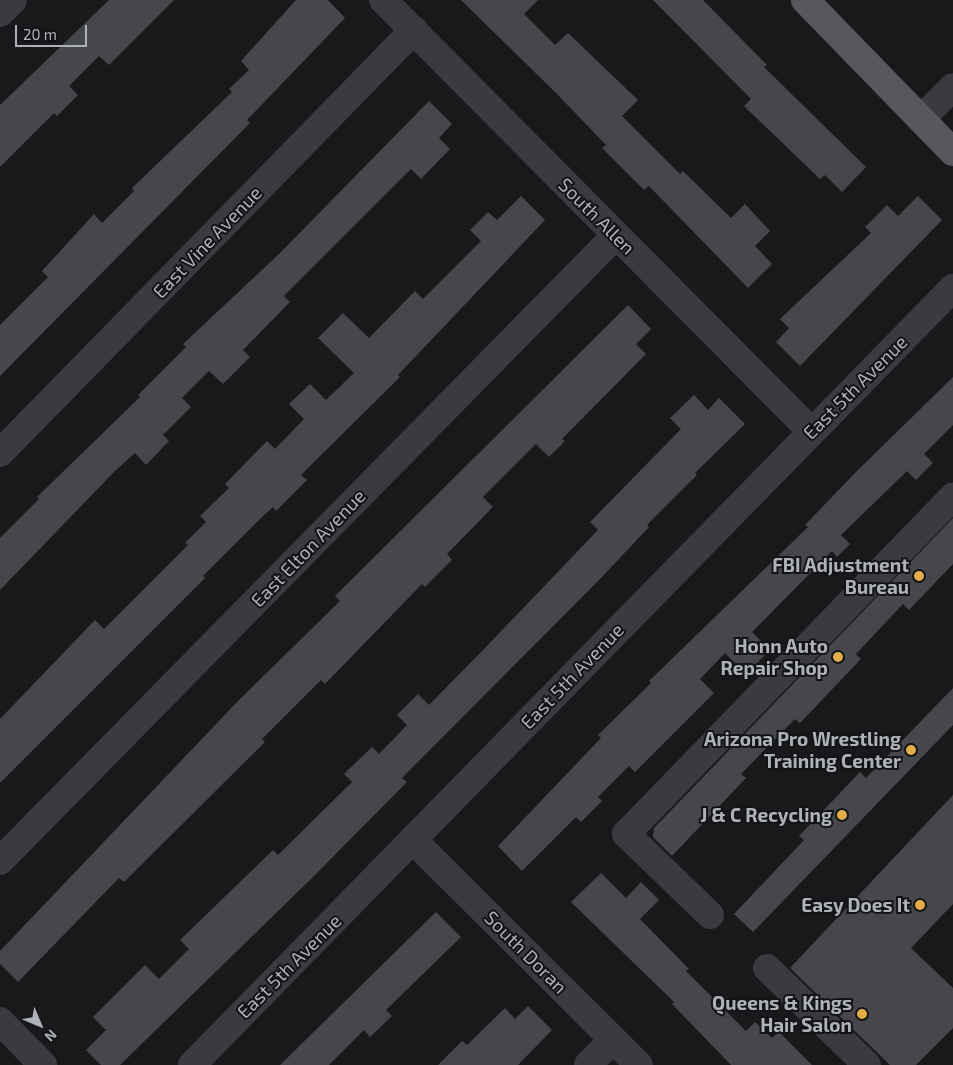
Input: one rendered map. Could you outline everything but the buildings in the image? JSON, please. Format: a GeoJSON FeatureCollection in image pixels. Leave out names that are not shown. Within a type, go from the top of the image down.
{"type":"FeatureCollection","features":[{"type":"Feature","properties":{"kind":"main road"},"geometry":{"type":"LineString","coordinates":[[805,0],[953,152]]}},
{"type":"Feature","properties":{"kind":"street"},"geometry":{"type":"LineString","coordinates":[[0,13],[13,0]]}},
{"type":"Feature","properties":{"kind":"street","name":"South Allen"},"geometry":{"type":"LineString","coordinates":[[384,0],[811,432]]}},
{"type":"Feature","properties":{"kind":"street","name":"East Vine Avenue"},"geometry":{"type":"LineString","coordinates":[[0,453],[414,30]]}},
{"type":"Feature","properties":{"kind":"street"},"geometry":{"type":"LineString","coordinates":[[920,119],[953,87]]}},
{"type":"Feature","properties":{"kind":"street","name":"East Elton Avenue"},"geometry":{"type":"LineString","coordinates":[[0,861],[616,235]]}},
{"type":"Feature","properties":{"kind":"street","name":"East 5th Avenue"},"geometry":{"type":"LineString","coordinates":[[192,1065],[953,288]]}},
{"type":"Feature","properties":{"kind":"street"},"geometry":{"type":"LineString","coordinates":[[710,915],[626,834],[953,496]]}},
{"type":"Feature","properties":{"kind":"street","name":"South Doran"},"geometry":{"type":"LineString","coordinates":[[413,840],[639,1065]]}},
{"type":"Feature","properties":{"kind":"street"},"geometry":{"type":"LineString","coordinates":[[767,968],[867,1065]]}},
{"type":"Feature","properties":{"kind":"street"},"geometry":{"type":"LineString","coordinates":[[0,1021],[43,1065]]}},
{"type":"Feature","properties":{"kind":"street"},"geometry":{"type":"LineString","coordinates":[[588,1065],[613,1040]]}},
{"type":"Feature","properties":{"kind":"place","name":"FBI Adjustment Bureau"},"geometry":{"type":"Point","coordinates":[919,576]}},
{"type":"Feature","properties":{"kind":"place","name":"Honn Auto Repair Shop"},"geometry":{"type":"Point","coordinates":[838,657]}},
{"type":"Feature","properties":{"kind":"place","name":"Arizona Pro Wrestling Training Center"},"geometry":{"type":"Point","coordinates":[911,750]}},
{"type":"Feature","properties":{"kind":"place","name":"J & C Recycling"},"geometry":{"type":"Point","coordinates":[842,815]}},
{"type":"Feature","properties":{"kind":"place","name":"Easy Does It"},"geometry":{"type":"Point","coordinates":[920,905]}},
{"type":"Feature","properties":{"kind":"place","name":"Queens & Kings Hair Salon"},"geometry":{"type":"Point","coordinates":[862,1014]}}]}
